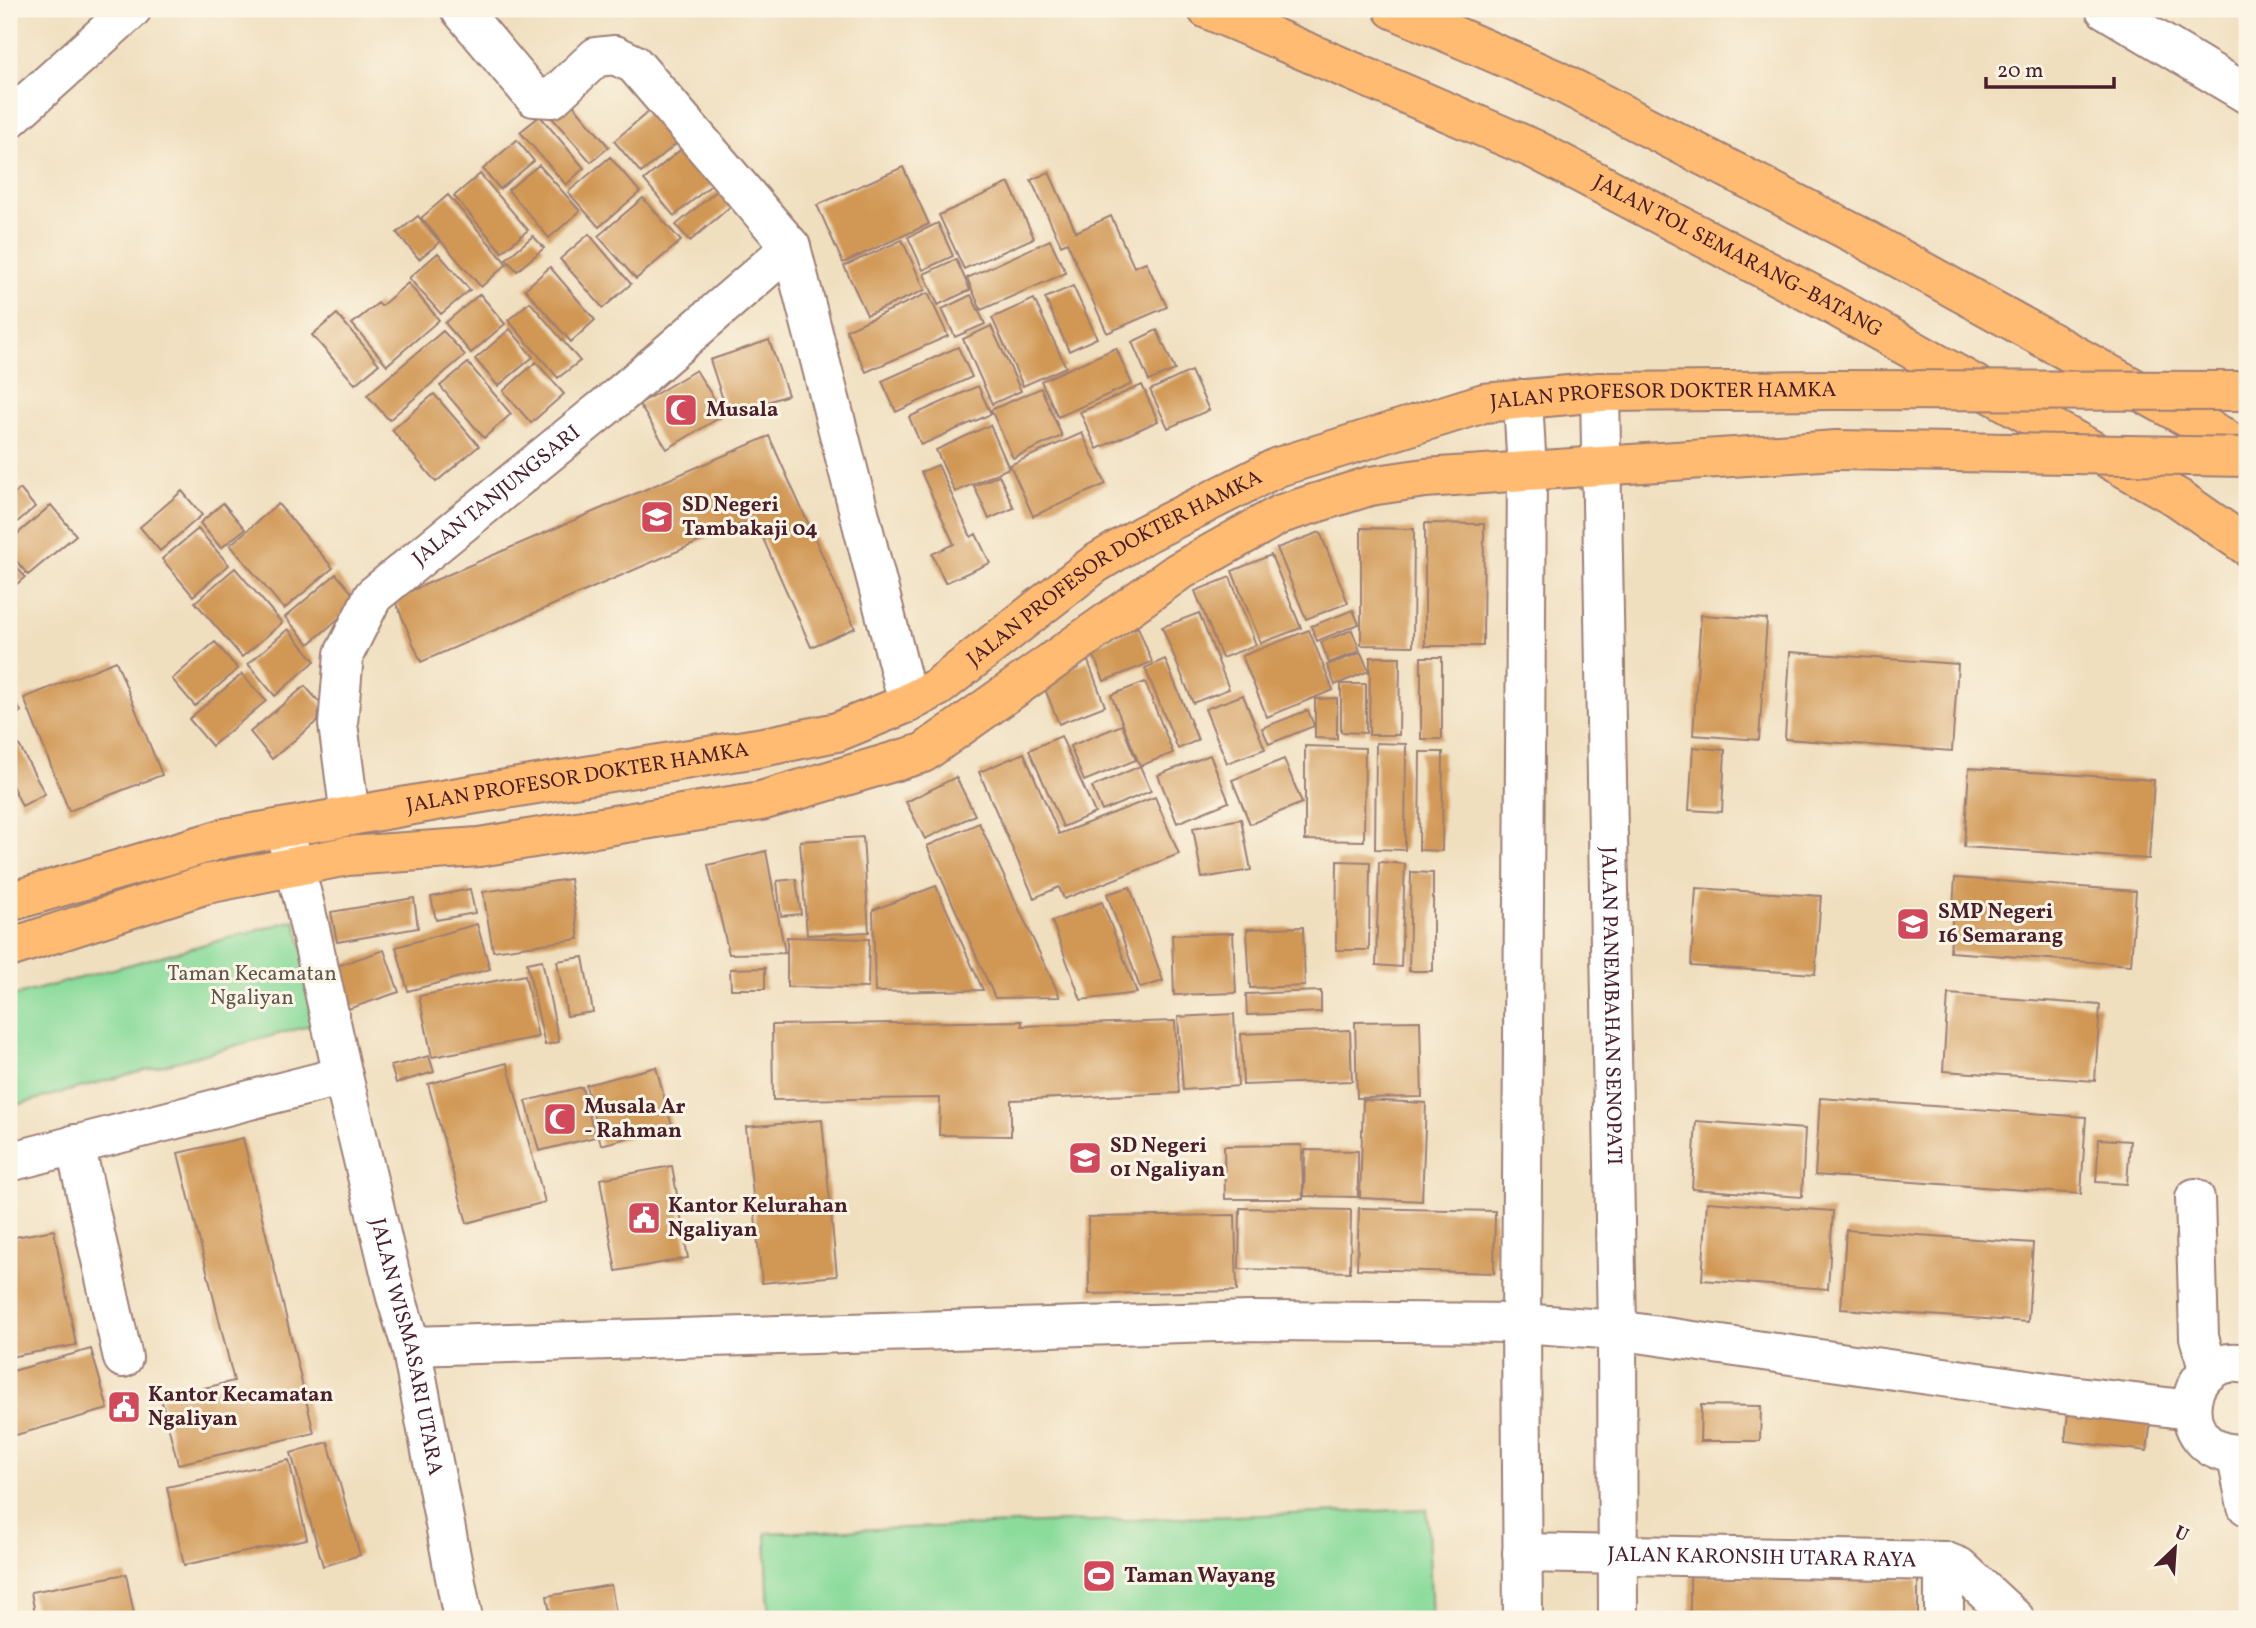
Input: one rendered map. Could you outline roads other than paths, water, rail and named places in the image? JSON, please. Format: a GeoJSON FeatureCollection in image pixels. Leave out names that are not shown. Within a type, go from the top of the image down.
{"type":"FeatureCollection","features":[{"type":"Feature","properties":{"kind":"main road","name":"JALAN TOL SEMARANG–BATANG"},"geometry":{"type":"LineString","coordinates":[[1207,9],[1534,149],[1829,303],[2178,498],[2247,545]]}},
{"type":"Feature","properties":{"kind":"main road"},"geometry":{"type":"LineString","coordinates":[[1393,9],[1552,78],[1859,236],[2221,436],[2247,456]]}},
{"type":"Feature","properties":{"kind":"main road","name":"JALAN PROFESOR DOKTER HAMKA"},"geometry":{"type":"LineString","coordinates":[[9,902],[226,838],[838,732],[908,703],[938,687],[1095,564],[1143,535],[1278,467],[1484,403],[1600,392],[2247,391]]}},
{"type":"Feature","properties":{"kind":"main road","name":"JALAN PROFESOR DOKTER HAMKA"},"geometry":{"type":"LineString","coordinates":[[9,948],[207,884],[347,856],[479,847],[761,801],[923,753],[1178,572],[1281,514],[1370,486],[1425,478],[1836,450],[2247,456]]}},
{"type":"Feature","properties":{"kind":"street"},"geometry":{"type":"LineString","coordinates":[[9,118],[132,9]]}},
{"type":"Feature","properties":{"kind":"street"},"geometry":{"type":"LineString","coordinates":[[460,9],[534,97],[552,97],[596,57],[615,55],[634,64],[791,247],[908,703]]}},
{"type":"Feature","properties":{"kind":"street"},"geometry":{"type":"LineString","coordinates":[[2105,9],[2247,94]]}},
{"type":"Feature","properties":{"kind":"street","name":"JALAN TANJUNGSARI"},"geometry":{"type":"LineString","coordinates":[[351,816],[338,716],[344,654],[373,596],[621,394],[791,247]]}},
{"type":"Feature","properties":{"kind":"street","name":"JALAN PANEMBAHAN SENOPATI"},"geometry":{"type":"LineString","coordinates":[[1600,392],[1617,1330],[1618,1619]]}},
{"type":"Feature","properties":{"kind":"street"},"geometry":{"type":"LineString","coordinates":[[1522,1619],[1521,1324],[1527,472],[1523,399]]}},
{"type":"Feature","properties":{"kind":"street","name":"JALAN WISMASARI UTARA"},"geometry":{"type":"LineString","coordinates":[[284,827],[296,867],[396,1297],[411,1346],[463,1619]]}},
{"type":"Feature","properties":{"kind":"street"},"geometry":{"type":"LineString","coordinates":[[9,1162],[343,1076]]}},
{"type":"Feature","properties":{"kind":"street"},"geometry":{"type":"LineString","coordinates":[[75,1144],[123,1358]]}},
{"type":"Feature","properties":{"kind":"street"},"geometry":{"type":"LineString","coordinates":[[2195,1198],[2199,1337],[2209,1372]]}},
{"type":"Feature","properties":{"kind":"street"},"geometry":{"type":"LineString","coordinates":[[411,1346],[1250,1321],[1521,1324],[1617,1330],[2190,1410]]}},
{"type":"Feature","properties":{"kind":"street"},"geometry":{"type":"LineString","coordinates":[[2247,1364],[2231,1363],[2209,1372],[2195,1389],[2190,1410],[2193,1423],[2204,1441],[2222,1452],[2241,1453],[2247,1506]]}},
{"type":"Feature","properties":{"kind":"street","name":"JALAN KARONSIH UTARA RAYA"},"geometry":{"type":"LineString","coordinates":[[1522,1553],[1944,1561],[1944,1619]]}},
{"type":"Feature","properties":{"kind":"street"},"geometry":{"type":"LineString","coordinates":[[1944,1561],[1959,1567],[2015,1619]]}},
{"type":"Feature","properties":{"kind":"place","name":"Musala"},"geometry":{"type":"Point","coordinates":[681,410]}},
{"type":"Feature","properties":{"kind":"place","name":"SD Negeri Tambakaji 04"},"geometry":{"type":"Point","coordinates":[657,517]}},
{"type":"Feature","properties":{"kind":"place","name":"SMP Negeri 16 Semarang"},"geometry":{"type":"Point","coordinates":[1913,924]}},
{"type":"Feature","properties":{"kind":"place","name":"Musala Ar - Rahman"},"geometry":{"type":"Point","coordinates":[560,1119]}},
{"type":"Feature","properties":{"kind":"place","name":"SD Negeri 01 Ngaliyan"},"geometry":{"type":"Point","coordinates":[1085,1158]}},
{"type":"Feature","properties":{"kind":"place","name":"Kantor Kelurahan Ngaliyan"},"geometry":{"type":"Point","coordinates":[644,1218]}},
{"type":"Feature","properties":{"kind":"place","name":"Kantor Kecamatan Ngaliyan"},"geometry":{"type":"Point","coordinates":[124,1407]}},
{"type":"Feature","properties":{"kind":"place","name":"Taman Wayang"},"geometry":{"type":"Point","coordinates":[1099,1576]}},
{"type":"Feature","properties":{"kind":"park label","name":"Taman Kecamatan Ngaliyan"},"geometry":{"type":"Point","coordinates":[252,986]}}]}
